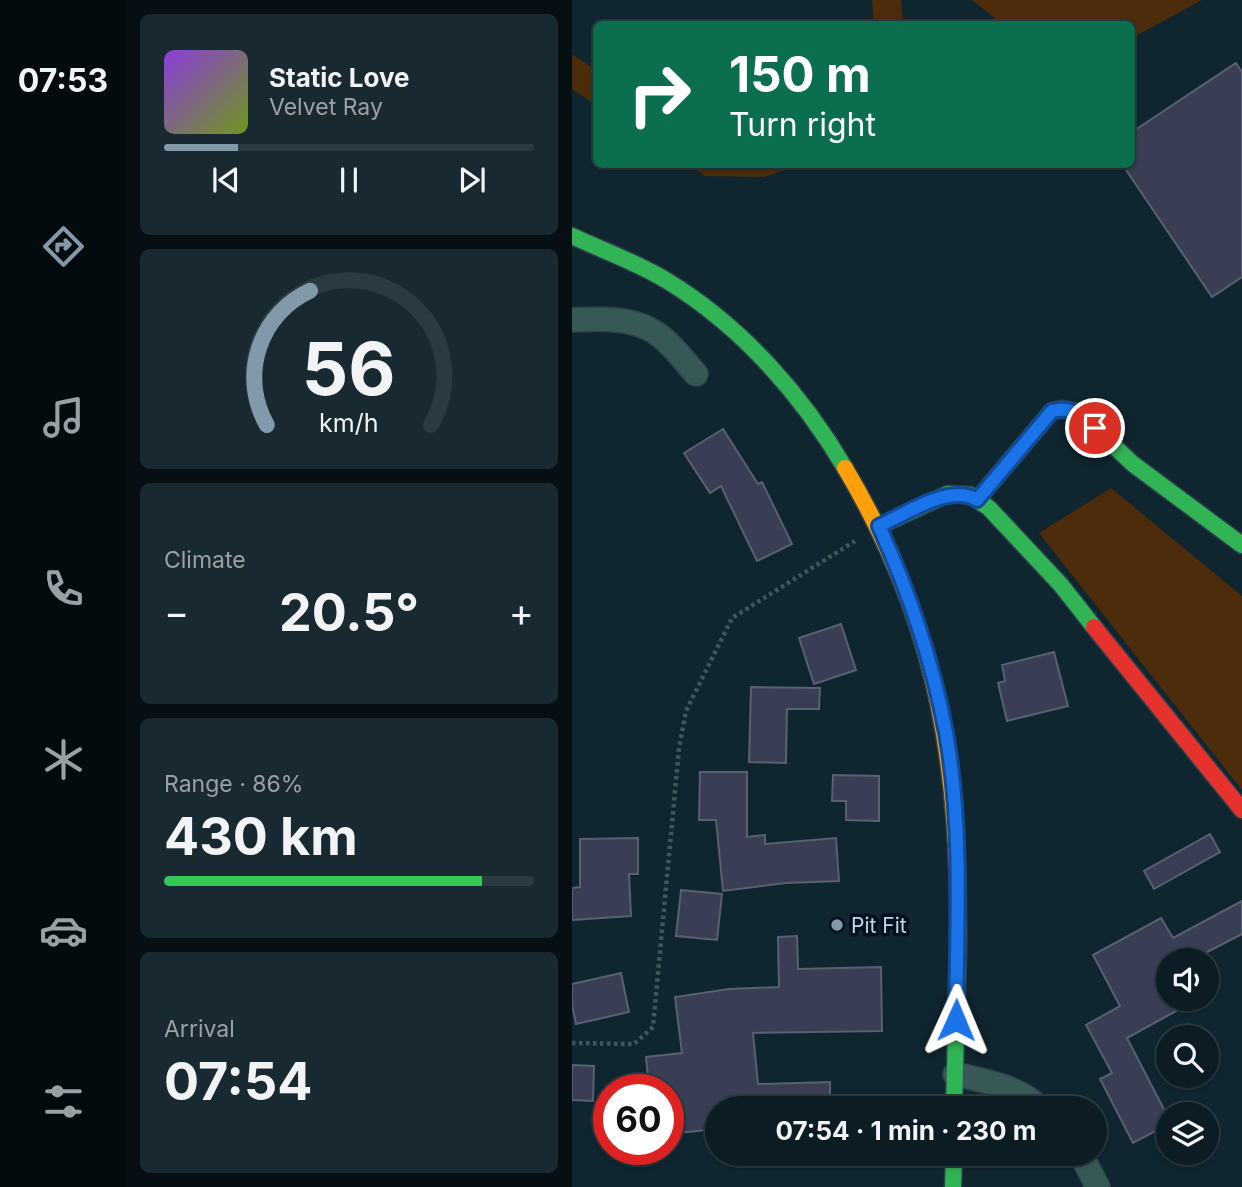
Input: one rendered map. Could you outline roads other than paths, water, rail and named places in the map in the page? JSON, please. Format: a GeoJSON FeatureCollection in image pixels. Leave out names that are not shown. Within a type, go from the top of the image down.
{"type":"FeatureCollection","features":[{"type":"Feature","properties":{"kind":"main road"},"geometry":{"type":"LineString","coordinates":[[572,236],[669,281],[735,330],[782,379],[833,446],[879,526],[916,613],[946,735],[955,811],[958,885],[955,1096]]}},
{"type":"Feature","properties":{"kind":"main road"},"geometry":{"type":"LineString","coordinates":[[977,500],[1052,411],[1063,408],[1078,412],[1133,464],[1242,545]]}},
{"type":"Feature","properties":{"kind":"main road"},"geometry":{"type":"LineString","coordinates":[[879,526],[948,494],[970,495],[989,508],[1061,585],[1242,810]]}},
{"type":"Feature","properties":{"kind":"main road"},"geometry":{"type":"LineString","coordinates":[[953,1187],[954,1166]]}},
{"type":"Feature","properties":{"kind":"street"},"geometry":{"type":"LineString","coordinates":[[572,320],[602,319],[633,323],[652,330],[669,344],[696,374]]}},
{"type":"Feature","properties":{"kind":"street"},"geometry":{"type":"LineString","coordinates":[[955,1074],[994,1083],[1026,1096]]}},
{"type":"Feature","properties":{"kind":"street"},"geometry":{"type":"LineString","coordinates":[[1087,1166],[1098,1187]]}},
{"type":"Feature","properties":{"kind":"place","name":"Pit Fit"},"geometry":{"type":"Point","coordinates":[837,925]}}]}
